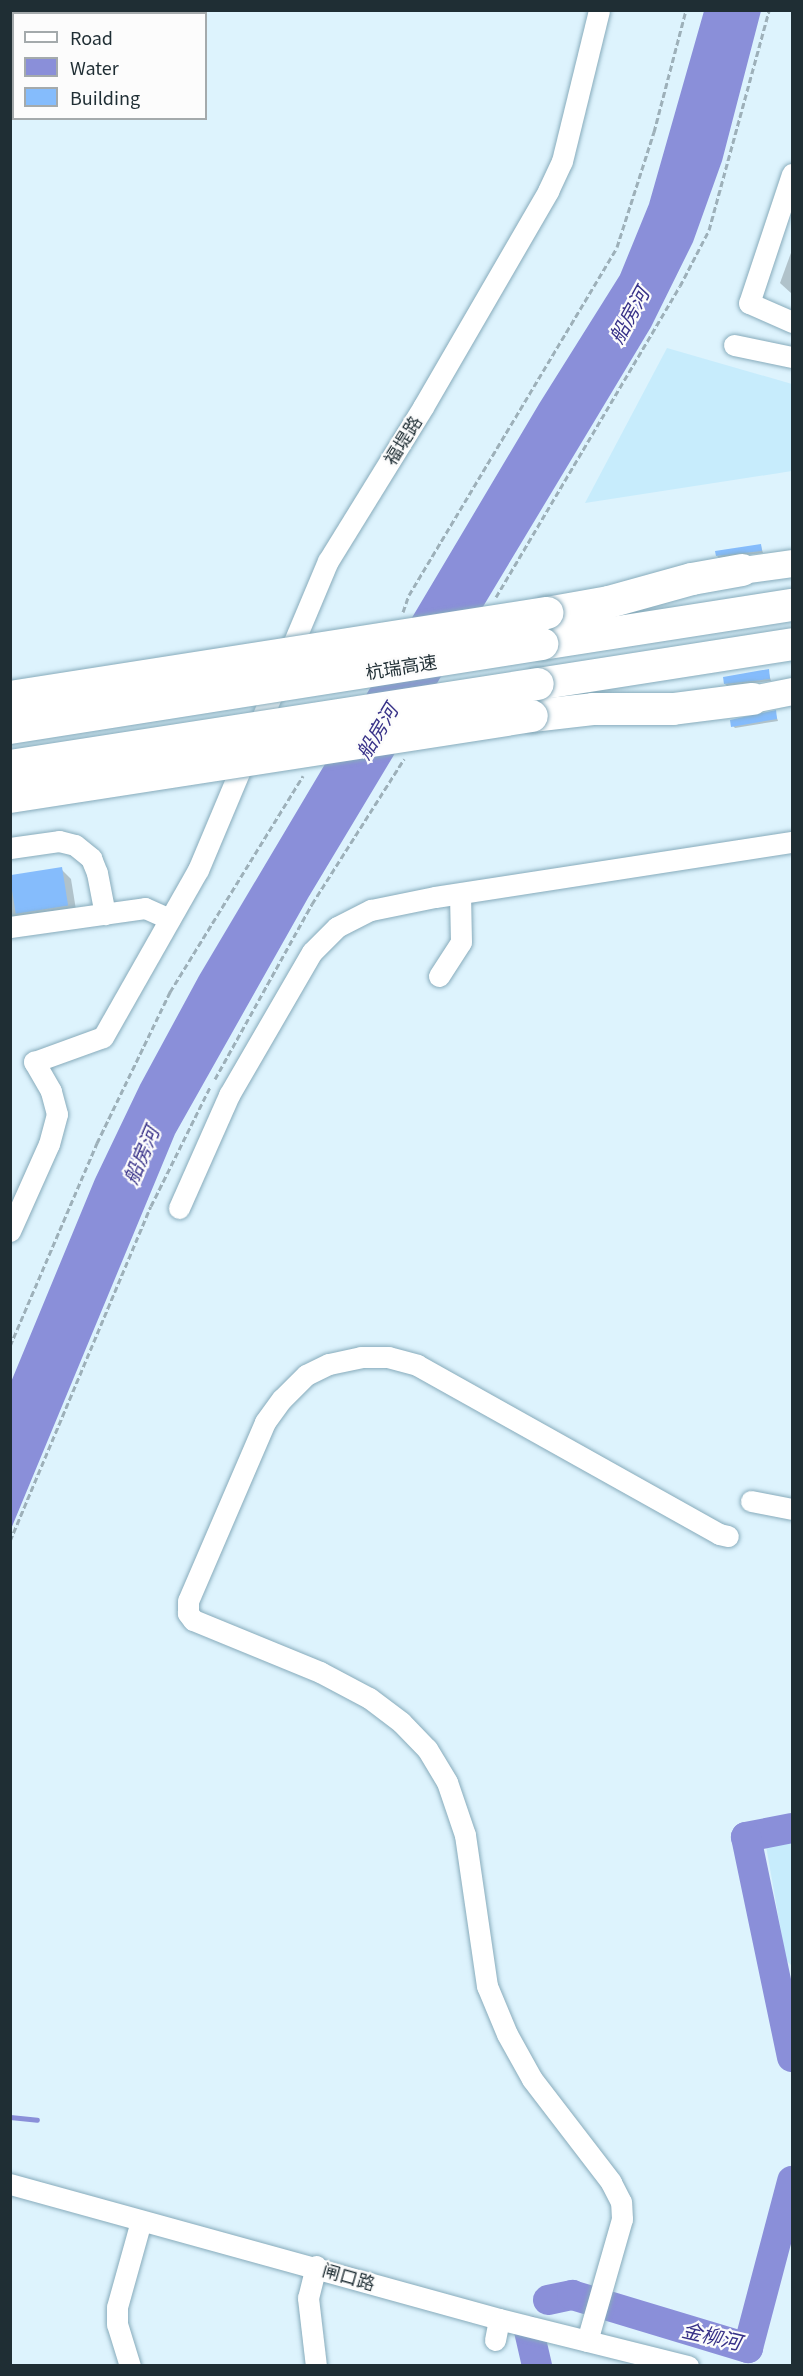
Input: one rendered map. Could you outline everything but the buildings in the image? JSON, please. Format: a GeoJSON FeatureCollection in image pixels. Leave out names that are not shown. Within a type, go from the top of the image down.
{"type":"FeatureCollection","features":[{"type":"Feature","properties":{"kind":"highway"},"geometry":{"type":"LineString","coordinates":[[10,697],[547,613],[609,602],[692,579],[742,570]]}},
{"type":"Feature","properties":{"kind":"highway","name":"杭瑞高速"},"geometry":{"type":"LineString","coordinates":[[10,728],[792,605]]}},
{"type":"Feature","properties":{"kind":"highway"},"geometry":{"type":"LineString","coordinates":[[10,766],[792,644]]}},
{"type":"Feature","properties":{"kind":"highway"},"geometry":{"type":"LineString","coordinates":[[10,797],[532,716],[593,709],[673,709],[752,699]]}},
{"type":"Feature","properties":{"kind":"main road"},"geometry":{"type":"LineString","coordinates":[[742,570],[792,563]]}},
{"type":"Feature","properties":{"kind":"main road"},"geometry":{"type":"LineString","coordinates":[[752,699],[792,691]]}},
{"type":"Feature","properties":{"kind":"street","name":"福堤路"},"geometry":{"type":"LineString","coordinates":[[10,1231],[49,1144],[57,1114],[51,1091],[34,1062],[103,1037],[198,870],[328,561],[423,407],[548,191],[562,161],[599,10]]}},
{"type":"Feature","properties":{"kind":"street"},"geometry":{"type":"LineString","coordinates":[[792,174],[748,303],[792,322]]}},
{"type":"Feature","properties":{"kind":"street"},"geometry":{"type":"LineString","coordinates":[[734,345],[792,357]]}},
{"type":"Feature","properties":{"kind":"street"},"geometry":{"type":"LineString","coordinates":[[10,848],[59,841],[75,845],[91,858],[105,914]]}},
{"type":"Feature","properties":{"kind":"street"},"geometry":{"type":"LineString","coordinates":[[178,1208],[229,1095],[312,952],[337,927],[371,910],[435,897],[460,895],[792,842]]}},
{"type":"Feature","properties":{"kind":"street"},"geometry":{"type":"LineString","coordinates":[[439,976],[461,942],[460,895]]}},
{"type":"Feature","properties":{"kind":"street"},"geometry":{"type":"LineString","coordinates":[[10,927],[145,908],[170,919]]}},
{"type":"Feature","properties":{"kind":"street"},"geometry":{"type":"LineString","coordinates":[[587,2341],[622,2219],[621,2202],[611,2182],[532,2079],[487,1986],[465,1835],[447,1782],[427,1749],[401,1722],[369,1698],[320,1672],[193,1620],[188,1613],[188,1601],[265,1422],[282,1398],[306,1375],[330,1364],[361,1357],[388,1357],[417,1365],[719,1534],[728,1536]]}},
{"type":"Feature","properties":{"kind":"street"},"geometry":{"type":"LineString","coordinates":[[751,1501],[792,1509]]}},
{"type":"Feature","properties":{"kind":"street","name":"闸口路"},"geometry":{"type":"LineString","coordinates":[[10,2184],[141,2221],[316,2266],[497,2329],[587,2341],[619,2357],[688,2366]]}},
{"type":"Feature","properties":{"kind":"street"},"geometry":{"type":"LineString","coordinates":[[130,2366],[117,2324],[117,2307],[141,2221]]}},
{"type":"Feature","properties":{"kind":"street"},"geometry":{"type":"LineString","coordinates":[[316,2266],[308,2298],[316,2366]]}},
{"type":"Feature","properties":{"kind":"path"},"geometry":{"type":"LineString","coordinates":[[10,1541],[151,1206]]}},
{"type":"Feature","properties":{"kind":"shaded area"},"geometry":{"type":"Polygon","coordinates":[[[667,348],[792,384],[792,471],[585,503],[667,348]]]}},
{"type":"Feature","properties":{"kind":"shaded area"},"geometry":{"type":"Polygon","coordinates":[[[792,1833],[792,1966],[786,1960],[765,1840],[792,1833]]]}},
{"type":"Feature","properties":{"kind":"water","name":"船房河"},"geometry":{"type":"Polygon","coordinates":[[[704,11],[761,11],[722,161],[693,242],[651,327],[308,898],[175,1134],[11,1529],[11,1382],[95,1179],[140,1085],[199,976],[539,404],[620,275],[649,204],[704,11]]]}},
{"type":"Feature","properties":{"kind":"waterway","name":"金柳河"},"geometry":{"type":"LineString","coordinates":[[792,1828],[746,1837],[792,2057]]}},
{"type":"Feature","properties":{"kind":"waterway"},"geometry":{"type":"LineString","coordinates":[[10,2117],[37,2120]]}},
{"type":"Feature","properties":{"kind":"waterway","name":"金柳河"},"geometry":{"type":"LineString","coordinates":[[548,2300],[572,2295],[748,2348],[792,2181]]}},
{"type":"Feature","properties":{"kind":"waterway","name":"金柳河"},"geometry":{"type":"LineString","coordinates":[[529,2331],[537,2366]]}}]}
